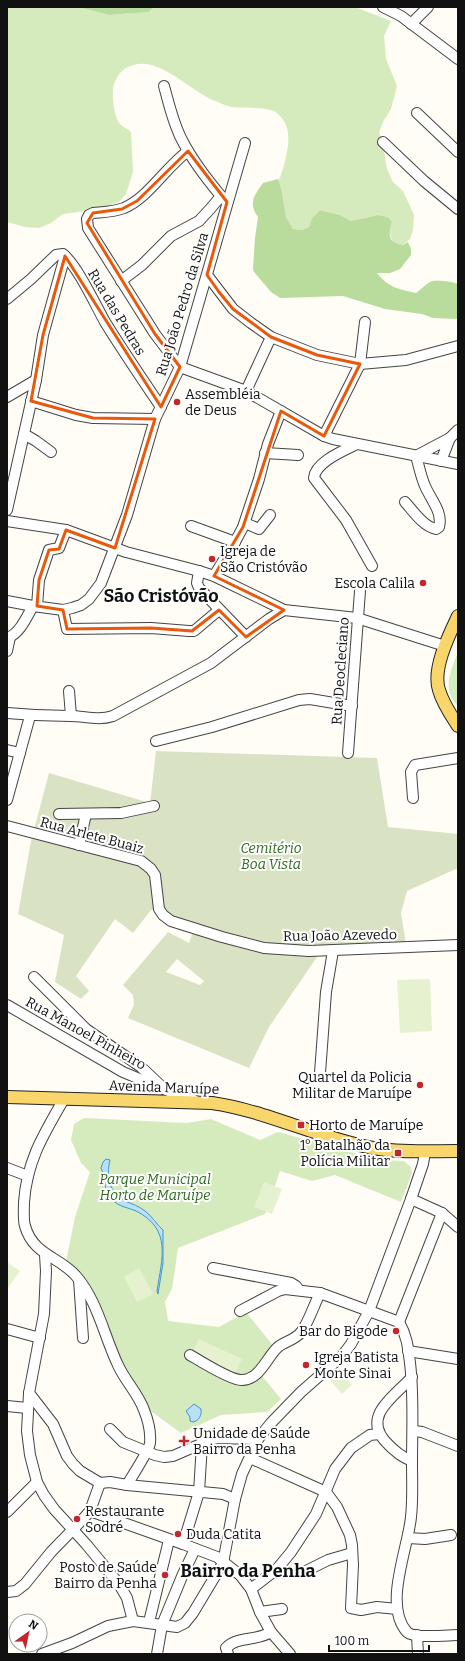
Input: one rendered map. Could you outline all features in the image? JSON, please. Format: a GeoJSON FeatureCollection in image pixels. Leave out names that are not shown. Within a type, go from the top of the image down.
{"type":"FeatureCollection","features":[{"type":"Feature","properties":{"kind":"main road"},"geometry":{"type":"LineString","coordinates":[[458,616],[445,646],[437,677],[439,690],[445,706],[458,726]]}},
{"type":"Feature","properties":{"kind":"main road"},"geometry":{"type":"LineString","coordinates":[[445,706],[458,712]]}},
{"type":"Feature","properties":{"kind":"main road","name":"Avenida Maruípe"},"geometry":{"type":"LineString","coordinates":[[7,1097],[196,1101],[228,1105],[244,1109],[372,1148],[395,1151],[458,1151]]}},
{"type":"Feature","properties":{"kind":"street"},"geometry":{"type":"LineString","coordinates":[[383,7],[401,16],[458,59]]}},
{"type":"Feature","properties":{"kind":"street"},"geometry":{"type":"LineString","coordinates":[[411,24],[428,7]]}},
{"type":"Feature","properties":{"kind":"street"},"geometry":{"type":"LineString","coordinates":[[121,281],[142,265],[171,236],[202,218],[224,199],[205,177],[188,151],[176,126],[164,86]]}},
{"type":"Feature","properties":{"kind":"street"},"geometry":{"type":"LineString","coordinates":[[417,113],[458,152]]}},
{"type":"Feature","properties":{"kind":"street"},"geometry":{"type":"LineString","coordinates":[[383,142],[424,181],[458,209]]}},
{"type":"Feature","properties":{"kind":"street","name":"Rua João Pedro da Silva"},"geometry":{"type":"LineString","coordinates":[[7,601],[63,610],[81,605],[96,591],[104,577],[117,544],[155,419],[180,367],[207,275],[224,199],[245,143]]}},
{"type":"Feature","properties":{"kind":"street"},"geometry":{"type":"LineString","coordinates":[[188,151],[173,163],[137,201],[122,209],[93,213],[87,219],[88,228],[121,281],[155,334],[180,367],[246,391],[324,436],[458,464]]}},
{"type":"Feature","properties":{"kind":"street"},"geometry":{"type":"LineString","coordinates":[[7,299],[56,255],[63,255],[43,335],[36,380],[7,510]]}},
{"type":"Feature","properties":{"kind":"street","name":"Rua das Pedras"},"geometry":{"type":"LineString","coordinates":[[63,255],[83,282],[105,322],[161,407]]}},
{"type":"Feature","properties":{"kind":"street"},"geometry":{"type":"LineString","coordinates":[[207,275],[233,309],[251,323],[271,337],[317,355],[360,364],[406,360],[458,346]]}},
{"type":"Feature","properties":{"kind":"street"},"geometry":{"type":"LineString","coordinates":[[324,436],[360,364],[365,322]]}},
{"type":"Feature","properties":{"kind":"street"},"geometry":{"type":"LineString","coordinates":[[246,391],[271,337]]}},
{"type":"Feature","properties":{"kind":"street"},"geometry":{"type":"LineString","coordinates":[[7,397],[36,380]]}},
{"type":"Feature","properties":{"kind":"street"},"geometry":{"type":"LineString","coordinates":[[31,401],[76,415],[93,418],[155,419]]}},
{"type":"Feature","properties":{"kind":"street"},"geometry":{"type":"LineString","coordinates":[[214,576],[235,542],[244,523],[259,479],[265,453],[281,412]]}},
{"type":"Feature","properties":{"kind":"street"},"geometry":{"type":"LineString","coordinates":[[416,456],[450,438],[458,430]]}},
{"type":"Feature","properties":{"kind":"street"},"geometry":{"type":"LineString","coordinates":[[24,434],[50,452]]}},
{"type":"Feature","properties":{"kind":"street"},"geometry":{"type":"LineString","coordinates":[[441,461],[450,438]]}},
{"type":"Feature","properties":{"kind":"street"},"geometry":{"type":"LineString","coordinates":[[357,444],[327,460],[315,473],[314,478],[346,520],[372,566]]}},
{"type":"Feature","properties":{"kind":"street"},"geometry":{"type":"LineString","coordinates":[[265,453],[298,455]]}},
{"type":"Feature","properties":{"kind":"street"},"geometry":{"type":"LineString","coordinates":[[405,502],[431,528],[436,529],[439,527],[440,514],[425,486],[416,456]]}},
{"type":"Feature","properties":{"kind":"street"},"geometry":{"type":"LineString","coordinates":[[244,523],[259,530],[270,515]]}},
{"type":"Feature","properties":{"kind":"street"},"geometry":{"type":"LineString","coordinates":[[7,521],[66,530],[117,544],[214,576],[284,610],[357,618],[445,646]]}},
{"type":"Feature","properties":{"kind":"street"},"geometry":{"type":"LineString","coordinates":[[191,526],[235,542]]}},
{"type":"Feature","properties":{"kind":"street"},"geometry":{"type":"LineString","coordinates":[[7,651],[9,637],[19,628],[35,606],[39,580],[49,550],[59,548],[66,530]]}},
{"type":"Feature","properties":{"kind":"street"},"geometry":{"type":"LineString","coordinates":[[199,571],[197,586],[246,637]]}},
{"type":"Feature","properties":{"kind":"street","name":"Rua Deocleciano"},"geometry":{"type":"LineString","coordinates":[[348,753],[360,591]]}},
{"type":"Feature","properties":{"kind":"street"},"geometry":{"type":"LineString","coordinates":[[63,610],[67,630],[151,628],[192,631],[219,610]]}},
{"type":"Feature","properties":{"kind":"street"},"geometry":{"type":"LineString","coordinates":[[7,713],[30,716],[71,716],[97,719],[113,716],[211,663],[261,625],[284,610]]}},
{"type":"Feature","properties":{"kind":"street"},"geometry":{"type":"LineString","coordinates":[[69,691],[71,716]]}},
{"type":"Feature","properties":{"kind":"street"},"geometry":{"type":"LineString","coordinates":[[156,740],[212,727],[305,699],[320,700],[352,706]]}},
{"type":"Feature","properties":{"kind":"street"},"geometry":{"type":"LineString","coordinates":[[7,800],[9,788],[30,716]]}},
{"type":"Feature","properties":{"kind":"street"},"geometry":{"type":"LineString","coordinates":[[7,750],[20,752]]}},
{"type":"Feature","properties":{"kind":"street"},"geometry":{"type":"LineString","coordinates":[[413,798],[411,772],[415,765],[458,758]]}},
{"type":"Feature","properties":{"kind":"street"},"geometry":{"type":"LineString","coordinates":[[58,814],[121,812],[154,806]]}},
{"type":"Feature","properties":{"kind":"street"},"geometry":{"type":"LineString","coordinates":[[79,845],[86,814]]}},
{"type":"Feature","properties":{"kind":"street","name":"Rua Arlete Buaiz"},"geometry":{"type":"LineString","coordinates":[[7,826],[131,857],[147,864],[155,875],[158,909]]}},
{"type":"Feature","properties":{"kind":"street","name":"Rua João Azevedo"},"geometry":{"type":"LineString","coordinates":[[158,909],[163,915],[171,920],[222,937],[264,948],[282,950],[333,951],[458,945]]}},
{"type":"Feature","properties":{"kind":"street"},"geometry":{"type":"LineString","coordinates":[[320,1073],[326,992],[333,951]]}},
{"type":"Feature","properties":{"kind":"street"},"geometry":{"type":"LineString","coordinates":[[34,977],[86,1029],[141,1067],[166,1090]]}},
{"type":"Feature","properties":{"kind":"street","name":"Rua Manoel Pinheiro"},"geometry":{"type":"LineString","coordinates":[[7,1006],[123,1072],[196,1101]]}},
{"type":"Feature","properties":{"kind":"street"},"geometry":{"type":"LineString","coordinates":[[64,1099],[37,1148],[28,1176],[24,1205],[25,1227],[34,1242],[46,1255],[65,1265],[79,1278],[95,1309],[118,1365],[139,1398],[145,1411],[149,1423],[150,1444],[127,1485]]}},
{"type":"Feature","properties":{"kind":"street"},"geometry":{"type":"LineString","coordinates":[[42,1654],[72,1643],[108,1626],[133,1621],[177,1627],[185,1623],[193,1613],[223,1563],[235,1499],[242,1474],[258,1439],[271,1423],[301,1392],[342,1356],[351,1344],[369,1310],[407,1212],[423,1164],[425,1152]]}},
{"type":"Feature","properties":{"kind":"street"},"geometry":{"type":"LineString","coordinates":[[7,1168],[28,1176]]}},
{"type":"Feature","properties":{"kind":"street"},"geometry":{"type":"LineString","coordinates":[[411,1199],[442,1213],[458,1228]]}},
{"type":"Feature","properties":{"kind":"street"},"geometry":{"type":"LineString","coordinates":[[399,1322],[442,1213]]}},
{"type":"Feature","properties":{"kind":"street"},"geometry":{"type":"LineString","coordinates":[[46,1255],[45,1292],[40,1338],[28,1393],[28,1444],[37,1482],[54,1509],[86,1544],[119,1584],[127,1598],[133,1621]]}},
{"type":"Feature","properties":{"kind":"street"},"geometry":{"type":"LineString","coordinates":[[213,1268],[291,1283],[299,1290]]}},
{"type":"Feature","properties":{"kind":"street"},"geometry":{"type":"LineString","coordinates":[[79,1278],[84,1338]]}},
{"type":"Feature","properties":{"kind":"street"},"geometry":{"type":"LineString","coordinates":[[240,1311],[278,1291],[285,1289],[320,1293],[399,1322],[405,1333],[412,1377],[414,1431],[412,1503],[408,1538],[398,1585],[397,1609],[402,1625],[409,1633],[417,1635],[458,1635]]}},
{"type":"Feature","properties":{"kind":"street"},"geometry":{"type":"LineString","coordinates":[[190,1355],[232,1378],[241,1380],[252,1378],[258,1373],[278,1347],[298,1336],[320,1293]]}},
{"type":"Feature","properties":{"kind":"street"},"geometry":{"type":"LineString","coordinates":[[7,1329],[40,1338]]}},
{"type":"Feature","properties":{"kind":"street"},"geometry":{"type":"LineString","coordinates":[[408,1351],[458,1358]]}},
{"type":"Feature","properties":{"kind":"street"},"geometry":{"type":"LineString","coordinates":[[412,1377],[381,1408],[377,1421],[379,1434],[391,1448],[403,1458],[412,1461]]}},
{"type":"Feature","properties":{"kind":"street"},"geometry":{"type":"LineString","coordinates":[[28,1393],[53,1424],[67,1456],[73,1464],[80,1471],[100,1483],[110,1482],[223,1494],[235,1499]]}},
{"type":"Feature","properties":{"kind":"street"},"geometry":{"type":"LineString","coordinates":[[7,1406],[28,1408]]}},
{"type":"Feature","properties":{"kind":"street"},"geometry":{"type":"LineString","coordinates":[[110,1430],[122,1442],[159,1456],[169,1456],[218,1438],[258,1439]]}},
{"type":"Feature","properties":{"kind":"street"},"geometry":{"type":"LineString","coordinates":[[414,1431],[422,1432],[458,1446]]}},
{"type":"Feature","properties":{"kind":"street"},"geometry":{"type":"LineString","coordinates":[[251,1589],[277,1569],[291,1552],[316,1514],[336,1469],[352,1448],[370,1435],[379,1434]]}},
{"type":"Feature","properties":{"kind":"street"},"geometry":{"type":"LineString","coordinates":[[183,1544],[199,1492],[202,1444]]}},
{"type":"Feature","properties":{"kind":"street"},"geometry":{"type":"LineString","coordinates":[[250,1458],[326,1492],[337,1507],[350,1535],[352,1553],[351,1608],[362,1610],[377,1607],[397,1609]]}},
{"type":"Feature","properties":{"kind":"street"},"geometry":{"type":"LineString","coordinates":[[7,1512],[37,1482]]}},
{"type":"Feature","properties":{"kind":"street"},"geometry":{"type":"LineString","coordinates":[[7,1592],[16,1591],[25,1584],[51,1552],[92,1512],[100,1483]]}},
{"type":"Feature","properties":{"kind":"street"},"geometry":{"type":"LineString","coordinates":[[92,1512],[217,1557],[240,1575],[251,1589],[260,1612],[271,1632],[290,1654]]}},
{"type":"Feature","properties":{"kind":"street"},"geometry":{"type":"LineString","coordinates":[[408,1538],[425,1539],[451,1535]]}},
{"type":"Feature","properties":{"kind":"street"},"geometry":{"type":"LineString","coordinates":[[148,1622],[169,1540]]}},
{"type":"Feature","properties":{"kind":"street"},"geometry":{"type":"LineString","coordinates":[[157,1654],[162,1625],[183,1574],[195,1550]]}},
{"type":"Feature","properties":{"kind":"street"},"geometry":{"type":"LineString","coordinates":[[304,1572],[328,1560],[352,1553]]}},
{"type":"Feature","properties":{"kind":"street"},"geometry":{"type":"LineString","coordinates":[[260,1612],[282,1609]]}},
{"type":"Feature","properties":{"kind":"street"},"geometry":{"type":"LineString","coordinates":[[228,1654],[226,1648],[234,1643],[265,1637],[271,1632]]}},
{"type":"Feature","properties":{"kind":"street"},"geometry":{"type":"LineString","coordinates":[[417,1635],[418,1654]]}},
{"type":"Feature","properties":{"kind":"highlighted area"},"geometry":{"type":"Polygon","coordinates":[[[188,151],[227,202],[207,275],[219,292],[233,309],[271,337],[317,355],[360,364],[324,436],[281,411],[243,527],[214,576],[284,610],[246,637],[219,610],[192,631],[151,628],[67,629],[63,610],[37,606],[39,580],[49,550],[59,549],[66,530],[115,548],[155,419],[93,418],[31,401],[43,335],[65,256],[161,407],[180,367],[155,334],[87,223],[93,213],[122,209],[137,201],[188,151]]]}},
{"type":"Feature","properties":{"kind":"green space"},"geometry":{"type":"Polygon","coordinates":[[[7,7],[78,7],[109,15],[149,12],[154,7],[355,7],[391,21],[384,36],[386,59],[397,86],[391,109],[379,132],[387,169],[393,182],[403,191],[414,215],[413,230],[410,239],[403,245],[395,244],[390,234],[392,222],[388,217],[378,215],[351,221],[340,215],[320,210],[312,218],[309,227],[302,230],[293,229],[286,217],[282,192],[278,180],[286,159],[288,144],[288,131],[283,119],[274,111],[269,109],[237,108],[225,105],[207,97],[161,68],[150,64],[138,64],[126,68],[119,74],[113,88],[113,102],[117,118],[121,125],[131,132],[133,172],[126,194],[119,202],[99,209],[63,214],[51,223],[39,228],[25,227],[7,222],[7,7]]]}},
{"type":"Feature","properties":{"kind":"green space"},"geometry":{"type":"Polygon","coordinates":[[[78,7],[154,7],[149,12],[109,15],[78,7]]]}},
{"type":"Feature","properties":{"kind":"green space"},"geometry":{"type":"Polygon","coordinates":[[[278,179],[282,192],[286,217],[293,229],[302,230],[309,227],[312,218],[320,210],[340,215],[351,221],[378,215],[388,217],[392,222],[390,238],[398,244],[403,245],[408,242],[411,249],[411,255],[400,269],[390,273],[377,273],[390,285],[416,293],[432,281],[445,281],[458,284],[458,318],[433,318],[422,314],[385,309],[343,296],[280,298],[271,292],[253,269],[258,217],[253,208],[253,200],[263,183],[278,179]]]}},
{"type":"Feature","properties":{"kind":"green space"},"geometry":{"type":"Polygon","coordinates":[[[458,652],[458,706],[450,693],[449,680],[458,652]]]}},
{"type":"Feature","properties":{"kind":"green space","name":"Cemitério Boa Vista"},"geometry":{"type":"Polygon","coordinates":[[[156,751],[377,758],[388,827],[458,834],[458,868],[407,891],[401,913],[406,944],[321,945],[317,957],[269,1027],[249,1068],[128,1018],[134,1005],[133,995],[123,985],[168,932],[189,943],[195,925],[171,917],[163,910],[151,910],[133,933],[115,919],[76,976],[89,991],[81,999],[55,982],[64,935],[18,914],[31,841],[49,773],[150,803],[156,751]],[[177,959],[166,972],[200,985],[204,981],[177,959]]]}},
{"type":"Feature","properties":{"kind":"green space"},"geometry":{"type":"Polygon","coordinates":[[[430,979],[432,1031],[400,1033],[397,980],[430,979]]]}},
{"type":"Feature","properties":{"kind":"green space","name":"Parque Municipal Horto de Maruípe"},"geometry":{"type":"Polygon","coordinates":[[[84,1118],[187,1123],[211,1119],[260,1140],[278,1132],[380,1160],[404,1161],[411,1167],[412,1173],[401,1202],[335,1175],[312,1181],[280,1171],[265,1214],[178,1248],[172,1289],[165,1302],[168,1321],[219,1327],[246,1312],[275,1348],[258,1371],[281,1399],[267,1412],[221,1415],[181,1433],[148,1409],[120,1365],[66,1261],[75,1217],[90,1172],[81,1163],[71,1140],[74,1124],[84,1118]]]}},
{"type":"Feature","properties":{"kind":"green space"},"geometry":{"type":"Polygon","coordinates":[[[264,1182],[282,1189],[272,1214],[254,1207],[264,1182]]]}},
{"type":"Feature","properties":{"kind":"green space"},"geometry":{"type":"Polygon","coordinates":[[[7,1262],[20,1271],[7,1289],[7,1262]]]}},
{"type":"Feature","properties":{"kind":"green space"},"geometry":{"type":"Polygon","coordinates":[[[139,1268],[153,1294],[137,1302],[124,1277],[139,1268]]]}},
{"type":"Feature","properties":{"kind":"green space"},"geometry":{"type":"Polygon","coordinates":[[[199,1339],[242,1359],[235,1374],[191,1354],[199,1339]]]}},
{"type":"Feature","properties":{"kind":"green space"},"geometry":{"type":"Polygon","coordinates":[[[338,1369],[352,1385],[342,1394],[328,1378],[338,1369]]]}},
{"type":"Feature","properties":{"kind":"water"},"geometry":{"type":"Polygon","coordinates":[[[106,1159],[110,1160],[108,1172],[110,1184],[115,1193],[125,1201],[138,1206],[145,1211],[163,1230],[163,1263],[158,1294],[157,1291],[162,1256],[160,1236],[155,1226],[147,1218],[136,1211],[117,1204],[108,1194],[101,1168],[106,1159]]]}},
{"type":"Feature","properties":{"kind":"water"},"geometry":{"type":"Polygon","coordinates":[[[194,1404],[201,1409],[201,1411],[198,1419],[193,1422],[190,1421],[190,1417],[186,1411],[194,1404]]]}},
{"type":"Feature","properties":{"kind":"place","name":"Assembléia de Deus"},"geometry":{"type":"Point","coordinates":[177,402]}},
{"type":"Feature","properties":{"kind":"place","name":"Igreja de São Cristóvão"},"geometry":{"type":"Point","coordinates":[212,559]}},
{"type":"Feature","properties":{"kind":"place","name":"Escola Calila"},"geometry":{"type":"Point","coordinates":[423,583]}},
{"type":"Feature","properties":{"kind":"place","name":"Quartel da Policia Militar de Maruípe"},"geometry":{"type":"Point","coordinates":[420,1085]}},
{"type":"Feature","properties":{"kind":"place","name":"Horto de Maruípe"},"geometry":{"type":"Point","coordinates":[301,1125]}},
{"type":"Feature","properties":{"kind":"place","name":"1° Batalhão da Polícia Militar"},"geometry":{"type":"Point","coordinates":[398,1153]}},
{"type":"Feature","properties":{"kind":"place","name":"Bar do Bigode"},"geometry":{"type":"Point","coordinates":[396,1331]}},
{"type":"Feature","properties":{"kind":"place","name":"Igreja Batista Monte Sinai"},"geometry":{"type":"Point","coordinates":[306,1365]}},
{"type":"Feature","properties":{"kind":"place","name":"Unidade de Saúde Bairro da Penha"},"geometry":{"type":"Point","coordinates":[184,1441]}},
{"type":"Feature","properties":{"kind":"place","name":"Restaurante Sodré"},"geometry":{"type":"Point","coordinates":[77,1519]}},
{"type":"Feature","properties":{"kind":"place","name":"Duda Catita"},"geometry":{"type":"Point","coordinates":[178,1534]}},
{"type":"Feature","properties":{"kind":"place","name":"Posto de Saúde Bairro da Penha"},"geometry":{"type":"Point","coordinates":[165,1575]}},
{"type":"Feature","properties":{"kind":"district","name":"São Cristóvão"},"geometry":{"type":"Point","coordinates":[161,596]}},
{"type":"Feature","properties":{"kind":"district","name":"Bairro da Penha"},"geometry":{"type":"Point","coordinates":[248,1571]}}]}
